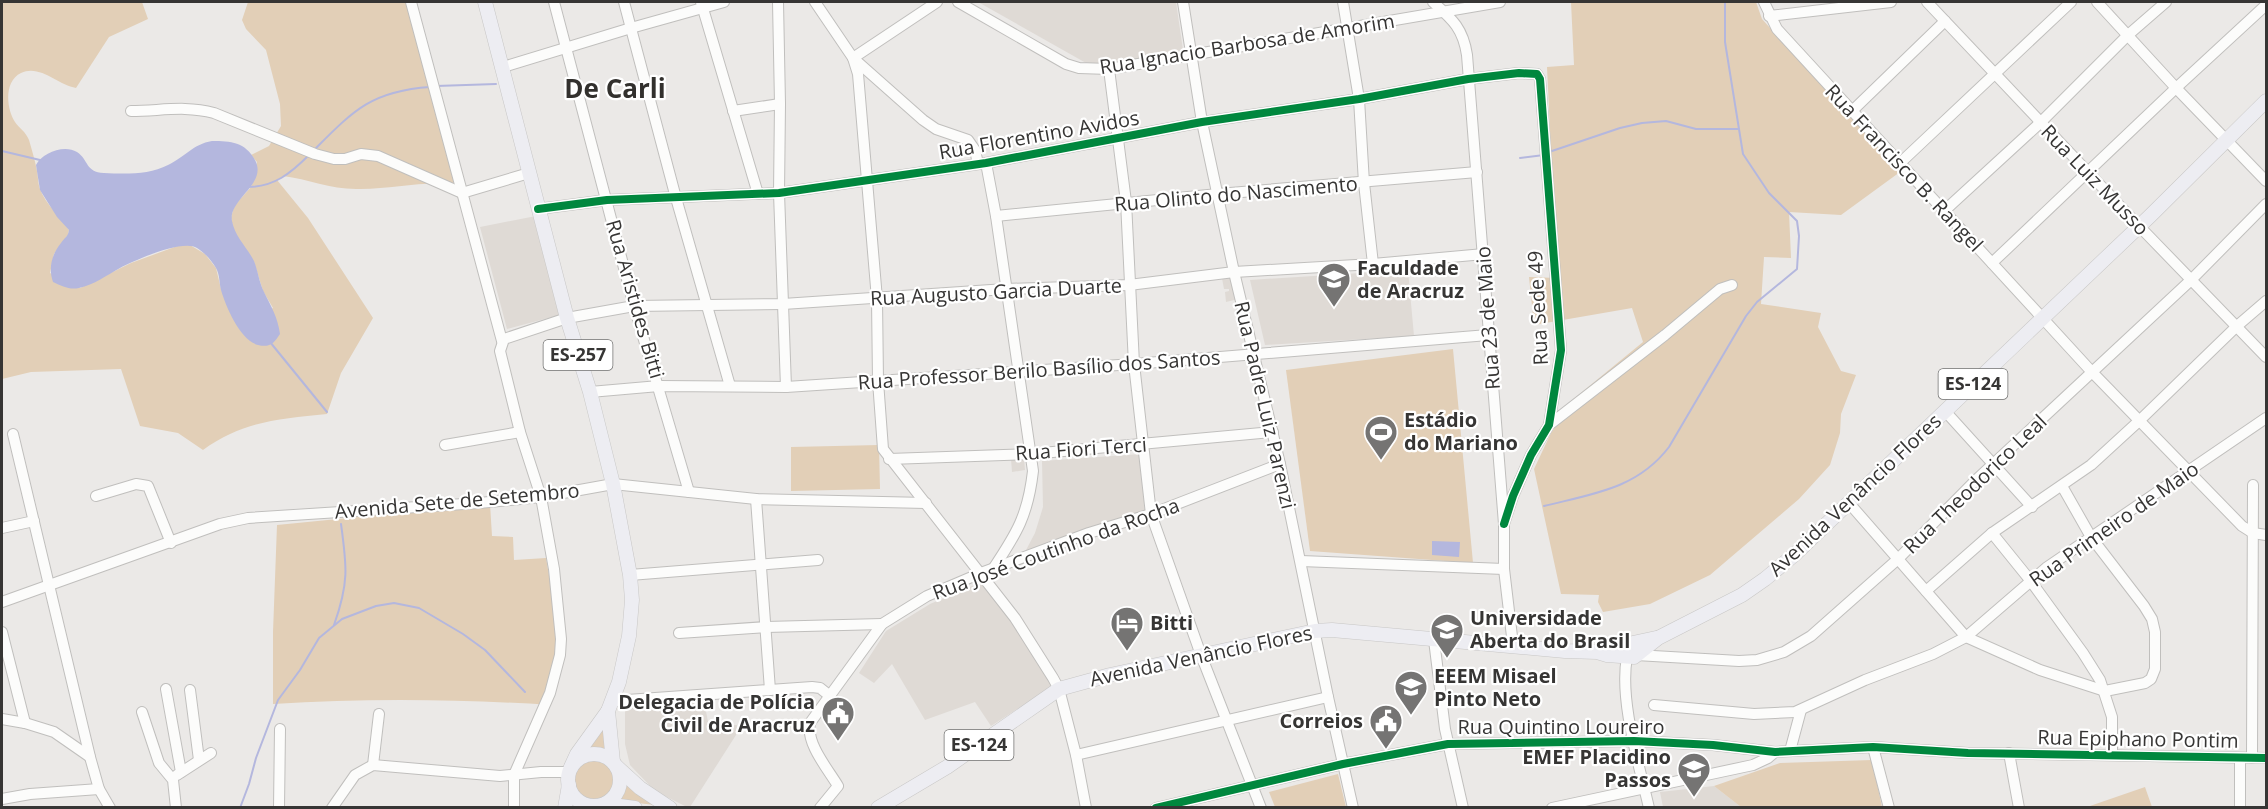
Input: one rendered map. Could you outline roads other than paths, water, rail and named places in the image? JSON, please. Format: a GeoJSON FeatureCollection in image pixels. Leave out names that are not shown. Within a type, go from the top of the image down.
{"type":"FeatureCollection","features":[{"type":"Feature","properties":{"kind":"main road","name":"ES-257"},"geometry":{"type":"LineString","coordinates":[[485,2],[567,318],[590,392],[614,484],[630,575],[632,600],[624,664],[610,706],[577,754],[570,775],[565,807]]}},
{"type":"Feature","properties":{"kind":"main road","name":"Avenida Venâncio Flores"},"geometry":{"type":"LineString","coordinates":[[878,807],[894,803],[1059,689],[1110,675],[1315,631],[1332,630],[1630,654],[1647,638],[1658,638],[1726,604],[1765,579],[1794,555],[2139,226],[2266,101]]}},
{"type":"Feature","properties":{"kind":"main road","name":"ES-257"},"geometry":{"type":"LineString","coordinates":[[610,706],[615,764]]}},
{"type":"Feature","properties":{"kind":"main road"},"geometry":{"type":"LineString","coordinates":[[636,807],[590,806],[580,802],[573,795],[570,775],[583,757],[593,754],[604,756],[640,788],[670,807]]}},
{"type":"Feature","properties":{"kind":"main road"},"geometry":{"type":"LineString","coordinates":[[602,806],[616,795],[619,788],[619,773],[615,764]]}},
{"type":"Feature","properties":{"kind":"street"},"geometry":{"type":"LineString","coordinates":[[411,2],[462,193],[506,339],[500,351],[520,432],[541,497],[558,601],[560,655],[550,693],[514,775],[514,807]]}},
{"type":"Feature","properties":{"kind":"street","name":"Rua Aristides Bitti"},"geometry":{"type":"LineString","coordinates":[[554,2],[634,306],[689,492]]}},
{"type":"Feature","properties":{"kind":"street"},"geometry":{"type":"LineString","coordinates":[[624,2],[676,198],[730,386]]}},
{"type":"Feature","properties":{"kind":"street"},"geometry":{"type":"LineString","coordinates":[[503,67],[702,5],[724,2]]}},
{"type":"Feature","properties":{"kind":"street"},"geometry":{"type":"LineString","coordinates":[[778,2],[780,104],[778,193],[786,387]]}},
{"type":"Feature","properties":{"kind":"street"},"geometry":{"type":"LineString","coordinates":[[815,2],[853,58],[923,120],[936,129],[968,140],[982,163],[996,216],[1033,471],[1026,509],[1016,536],[993,569]]}},
{"type":"Feature","properties":{"kind":"street"},"geometry":{"type":"LineString","coordinates":[[853,58],[937,2]]}},
{"type":"Feature","properties":{"kind":"street","name":"Rua Ignacio Barbosa de Amorim"},"geometry":{"type":"LineString","coordinates":[[958,2],[1066,64],[1079,68],[1109,69],[1500,2]]}},
{"type":"Feature","properties":{"kind":"street","name":"Rua Padre Luiz Parenzi"},"geometry":{"type":"LineString","coordinates":[[1183,2],[1202,122],[1234,272],[1273,432],[1353,807]]}},
{"type":"Feature","properties":{"kind":"street"},"geometry":{"type":"LineString","coordinates":[[1343,2],[1359,99],[1364,183],[1373,264]]}},
{"type":"Feature","properties":{"kind":"street","name":"Rua 23 de Maio"},"geometry":{"type":"LineString","coordinates":[[1433,2],[1445,12],[1462,33],[1467,55],[1504,524],[1504,569],[1513,645]]}},
{"type":"Feature","properties":{"kind":"street","name":"Rua Francisco B. Rangel"},"geometry":{"type":"LineString","coordinates":[[1764,2],[1777,29],[1943,212],[2139,421],[2242,526],[2253,533]]}},
{"type":"Feature","properties":{"kind":"street"},"geometry":{"type":"LineString","coordinates":[[1769,16],[1891,2]]}},
{"type":"Feature","properties":{"kind":"street","name":"Rua Luiz Musso"},"geometry":{"type":"LineString","coordinates":[[1927,2],[1995,72],[2040,123],[2266,357]]}},
{"type":"Feature","properties":{"kind":"street"},"geometry":{"type":"LineString","coordinates":[[1899,164],[2071,2]]}},
{"type":"Feature","properties":{"kind":"street"},"geometry":{"type":"LineString","coordinates":[[2097,2],[2266,181]]}},
{"type":"Feature","properties":{"kind":"street"},"geometry":{"type":"LineString","coordinates":[[1943,212],[2040,123],[2128,35],[2166,2]]}},
{"type":"Feature","properties":{"kind":"street"},"geometry":{"type":"LineString","coordinates":[[1992,263],[2266,6],[2262,2]]}},
{"type":"Feature","properties":{"kind":"street"},"geometry":{"type":"LineString","coordinates":[[702,5],[758,194]]}},
{"type":"Feature","properties":{"kind":"street"},"geometry":{"type":"LineString","coordinates":[[1851,112],[1945,21]]}},
{"type":"Feature","properties":{"kind":"street"},"geometry":{"type":"LineString","coordinates":[[853,58],[858,74],[877,299],[878,381],[881,435],[884,448],[889,459],[1015,618],[1059,689],[1076,755],[1086,807]]}},
{"type":"Feature","properties":{"kind":"street"},"geometry":{"type":"LineString","coordinates":[[1109,69],[1126,202],[1134,364],[1151,514],[1201,655],[1261,807]]}},
{"type":"Feature","properties":{"kind":"street","name":"Rua Florentino Avidos"},"geometry":{"type":"LineString","coordinates":[[538,209],[607,200],[778,193],[982,163],[1202,122],[1359,99],[1468,79],[1531,73],[1540,79]]}},
{"type":"Feature","properties":{"kind":"street","name":"Rua Sede 49"},"geometry":{"type":"LineString","coordinates":[[1504,524],[1513,496],[1531,455],[1549,424],[1561,350],[1540,79]]}},
{"type":"Feature","properties":{"kind":"street"},"geometry":{"type":"LineString","coordinates":[[734,111],[780,104]]}},
{"type":"Feature","properties":{"kind":"street"},"geometry":{"type":"LineString","coordinates":[[131,111],[179,107],[199,109],[315,154],[334,159],[345,159],[361,154],[378,156],[462,193],[529,173]]}},
{"type":"Feature","properties":{"kind":"street","name":"Rua Olinto do Nascimento"},"geometry":{"type":"LineString","coordinates":[[996,216],[1126,202],[1477,172]]}},
{"type":"Feature","properties":{"kind":"street","name":"Rua Theodorico Leal"},"geometry":{"type":"LineString","coordinates":[[1630,654],[1739,661],[1757,660],[1784,652],[1811,636],[1898,559],[1993,464],[2191,280],[2266,204]]}},
{"type":"Feature","properties":{"kind":"street","name":"Rua Augusto Garcia Duarte"},"geometry":{"type":"LineString","coordinates":[[506,339],[567,318],[634,306],[708,307],[783,304],[1006,289],[1129,285],[1234,272],[1373,264],[1484,254]]}},
{"type":"Feature","properties":{"kind":"street"},"geometry":{"type":"LineString","coordinates":[[1549,424],[1665,335],[1720,289],[1732,285]]}},
{"type":"Feature","properties":{"kind":"street"},"geometry":{"type":"LineString","coordinates":[[1926,591],[1992,533],[2091,465],[2266,301]]}},
{"type":"Feature","properties":{"kind":"street","name":"Rua Professor Berilo Basílio dos Santos"},"geometry":{"type":"LineString","coordinates":[[590,392],[659,386],[786,387],[1254,355],[1488,334]]}},
{"type":"Feature","properties":{"kind":"street"},"geometry":{"type":"LineString","coordinates":[[1945,411],[2032,507]]}},
{"type":"Feature","properties":{"kind":"street","name":"Rua Primeiro de Maio"},"geometry":{"type":"LineString","coordinates":[[1801,710],[1865,680],[1933,654],[1966,637],[2030,580],[2266,418]]}},
{"type":"Feature","properties":{"kind":"street"},"geometry":{"type":"LineString","coordinates":[[446,446],[520,432]]}},
{"type":"Feature","properties":{"kind":"street","name":"Rua Fiori Terci"},"geometry":{"type":"LineString","coordinates":[[889,459],[1031,454],[1273,432]]}},
{"type":"Feature","properties":{"kind":"street"},"geometry":{"type":"LineString","coordinates":[[13,434],[90,756],[99,789],[110,807]]}},
{"type":"Feature","properties":{"kind":"street","name":"Rua José Coutinho da Rocha"},"geometry":{"type":"LineString","coordinates":[[820,807],[838,786],[811,740],[808,731],[810,723],[882,624],[927,596],[981,573],[1089,533],[1151,514],[1280,464]]}},
{"type":"Feature","properties":{"kind":"street"},"geometry":{"type":"LineString","coordinates":[[96,496],[136,484],[148,486],[171,543]]}},
{"type":"Feature","properties":{"kind":"street","name":"Avenida Sete de Setembro"},"geometry":{"type":"LineString","coordinates":[[2,602],[220,524],[248,518],[479,503],[541,497],[614,484],[756,499],[926,503]]}},
{"type":"Feature","properties":{"kind":"street"},"geometry":{"type":"LineString","coordinates":[[2252,758],[2253,485]]}},
{"type":"Feature","properties":{"kind":"street"},"geometry":{"type":"LineString","coordinates":[[1849,503],[1966,637],[2040,670],[2104,691],[2140,685],[2151,679],[2155,669],[2155,632],[2152,618],[2091,537],[2062,486]]}},
{"type":"Feature","properties":{"kind":"street"},"geometry":{"type":"LineString","coordinates":[[756,499],[770,690]]}},
{"type":"Feature","properties":{"kind":"street"},"geometry":{"type":"LineString","coordinates":[[2,528],[34,521]]}},
{"type":"Feature","properties":{"kind":"street"},"geometry":{"type":"LineString","coordinates":[[1992,533],[2030,580],[2083,653],[2104,691],[2114,729],[2112,755]]}},
{"type":"Feature","properties":{"kind":"street"},"geometry":{"type":"LineString","coordinates":[[2253,533],[2266,535]]}},
{"type":"Feature","properties":{"kind":"street"},"geometry":{"type":"LineString","coordinates":[[630,575],[818,560]]}},
{"type":"Feature","properties":{"kind":"street"},"geometry":{"type":"LineString","coordinates":[[1300,561],[1504,569]]}},
{"type":"Feature","properties":{"kind":"street"},"geometry":{"type":"LineString","coordinates":[[679,633],[766,627],[882,624]]}},
{"type":"Feature","properties":{"kind":"street"},"geometry":{"type":"LineString","coordinates":[[2,632],[25,723]]}},
{"type":"Feature","properties":{"kind":"street"},"geometry":{"type":"LineString","coordinates":[[1434,640],[1448,744],[1463,807]]}},
{"type":"Feature","properties":{"kind":"street"},"geometry":{"type":"LineString","coordinates":[[1630,654],[1625,688],[1648,807]]}},
{"type":"Feature","properties":{"kind":"street"},"geometry":{"type":"LineString","coordinates":[[610,706],[812,687],[820,688],[830,696]]}},
{"type":"Feature","properties":{"kind":"street"},"geometry":{"type":"LineString","coordinates":[[166,689],[177,776],[176,807]]}},
{"type":"Feature","properties":{"kind":"street"},"geometry":{"type":"LineString","coordinates":[[190,690],[199,760]]}},
{"type":"Feature","properties":{"kind":"street"},"geometry":{"type":"LineString","coordinates":[[1076,755],[1328,697]]}},
{"type":"Feature","properties":{"kind":"street"},"geometry":{"type":"LineString","coordinates":[[1654,705],[1754,714],[1801,710],[1790,751]]}},
{"type":"Feature","properties":{"kind":"street"},"geometry":{"type":"LineString","coordinates":[[142,712],[159,763],[177,776]]}},
{"type":"Feature","properties":{"kind":"street"},"geometry":{"type":"LineString","coordinates":[[373,765],[379,714]]}},
{"type":"Feature","properties":{"kind":"street"},"geometry":{"type":"LineString","coordinates":[[2,719],[54,732],[90,756]]}},
{"type":"Feature","properties":{"kind":"street"},"geometry":{"type":"LineString","coordinates":[[279,807],[280,729]]}},
{"type":"Feature","properties":{"kind":"street","name":"Rua Quintino Loureiro"},"geometry":{"type":"LineString","coordinates":[[1156,807],[1343,764],[1448,744],[1634,737],[1775,752],[1873,747],[2008,753]]}},
{"type":"Feature","properties":{"kind":"street"},"geometry":{"type":"LineString","coordinates":[[1873,747],[1889,807]]}},
{"type":"Feature","properties":{"kind":"street"},"geometry":{"type":"LineString","coordinates":[[1552,807],[1754,765],[1775,752]]}},
{"type":"Feature","properties":{"kind":"street"},"geometry":{"type":"LineString","coordinates":[[177,776],[211,753]]}},
{"type":"Feature","properties":{"kind":"street"},"geometry":{"type":"LineString","coordinates":[[2008,753],[2019,807]]}},
{"type":"Feature","properties":{"kind":"street","name":"Rua Epiphano Pontim"},"geometry":{"type":"LineString","coordinates":[[2008,753],[2266,758]]}},
{"type":"Feature","properties":{"kind":"street"},"geometry":{"type":"LineString","coordinates":[[2240,759],[2240,807]]}},
{"type":"Feature","properties":{"kind":"street"},"geometry":{"type":"LineString","coordinates":[[332,807],[355,775],[373,765],[500,776],[570,775]]}},
{"type":"Feature","properties":{"kind":"street"},"geometry":{"type":"LineString","coordinates":[[2,799],[30,794],[99,789]]}},
{"type":"Feature","properties":{"kind":"water"},"geometry":{"type":"Polygon","coordinates":[[[212,141],[225,141],[247,149],[258,169],[252,184],[232,213],[232,221],[238,237],[254,261],[262,288],[276,317],[280,334],[274,342],[266,346],[258,345],[245,337],[226,305],[216,268],[203,252],[190,246],[170,248],[147,256],[85,287],[69,288],[53,282],[51,266],[53,256],[69,230],[57,217],[40,190],[36,165],[43,157],[60,149],[72,150],[81,155],[90,168],[98,172],[137,173],[161,168],[194,148],[212,141]]]}},
{"type":"Feature","properties":{"kind":"water"},"geometry":{"type":"Polygon","coordinates":[[[1432,541],[1460,542],[1459,557],[1432,555],[1432,541]]]}},
{"type":"Feature","properties":{"kind":"waterway"},"geometry":{"type":"LineString","coordinates":[[1544,506],[1612,488],[1643,472],[1656,461],[1669,447],[1746,316],[1757,302],[1797,269],[1799,236],[1797,221],[1769,193],[1743,154],[1725,42],[1725,2]]}},
{"type":"Feature","properties":{"kind":"waterway"},"geometry":{"type":"LineString","coordinates":[[436,86],[496,84]]}},
{"type":"Feature","properties":{"kind":"waterway"},"geometry":{"type":"LineString","coordinates":[[313,151],[352,114],[378,98],[410,89],[430,87]]}},
{"type":"Feature","properties":{"kind":"waterway"},"geometry":{"type":"LineString","coordinates":[[1549,152],[1642,123],[1666,121],[1696,129],[1738,129]]}},
{"type":"Feature","properties":{"kind":"waterway"},"geometry":{"type":"LineString","coordinates":[[2,151],[40,160]]}},
{"type":"Feature","properties":{"kind":"waterway"},"geometry":{"type":"LineString","coordinates":[[248,187],[266,185],[282,178],[309,155]]}},
{"type":"Feature","properties":{"kind":"waterway"},"geometry":{"type":"LineString","coordinates":[[1520,158],[1544,155]]}},
{"type":"Feature","properties":{"kind":"waterway"},"geometry":{"type":"LineString","coordinates":[[270,342],[327,412]]}},
{"type":"Feature","properties":{"kind":"waterway"},"geometry":{"type":"LineString","coordinates":[[334,625],[342,598],[345,575],[341,524]]}},
{"type":"Feature","properties":{"kind":"waterway"},"geometry":{"type":"LineString","coordinates":[[240,808],[278,700],[300,670],[319,638],[342,619],[376,606],[394,603],[419,608],[485,650],[525,692]]}},
{"type":"Feature","properties":{"kind":"place","name":"Faculdade de Aracruz"},"geometry":{"type":"Point","coordinates":[1334,308]}},
{"type":"Feature","properties":{"kind":"place","name":"Estádio do Mariano"},"geometry":{"type":"Point","coordinates":[1381,461]}},
{"type":"Feature","properties":{"kind":"place","name":"Bitti"},"geometry":{"type":"Point","coordinates":[1127,652]}},
{"type":"Feature","properties":{"kind":"place","name":"Universidade Aberta do Brasil"},"geometry":{"type":"Point","coordinates":[1447,659]}},
{"type":"Feature","properties":{"kind":"place","name":"EEEM Misael Pinto Neto"},"geometry":{"type":"Point","coordinates":[1411,716]}},
{"type":"Feature","properties":{"kind":"place","name":"Delegacia de Polícia Civil de Aracruz"},"geometry":{"type":"Point","coordinates":[838,742]}},
{"type":"Feature","properties":{"kind":"place","name":"Correios"},"geometry":{"type":"Point","coordinates":[1386,750]}},
{"type":"Feature","properties":{"kind":"place","name":"EMEF Placidino Passos"},"geometry":{"type":"Point","coordinates":[1694,798]}},
{"type":"Feature","properties":{"kind":"district","name":"De Carli"},"geometry":{"type":"Point","coordinates":[615,89]}}]}
